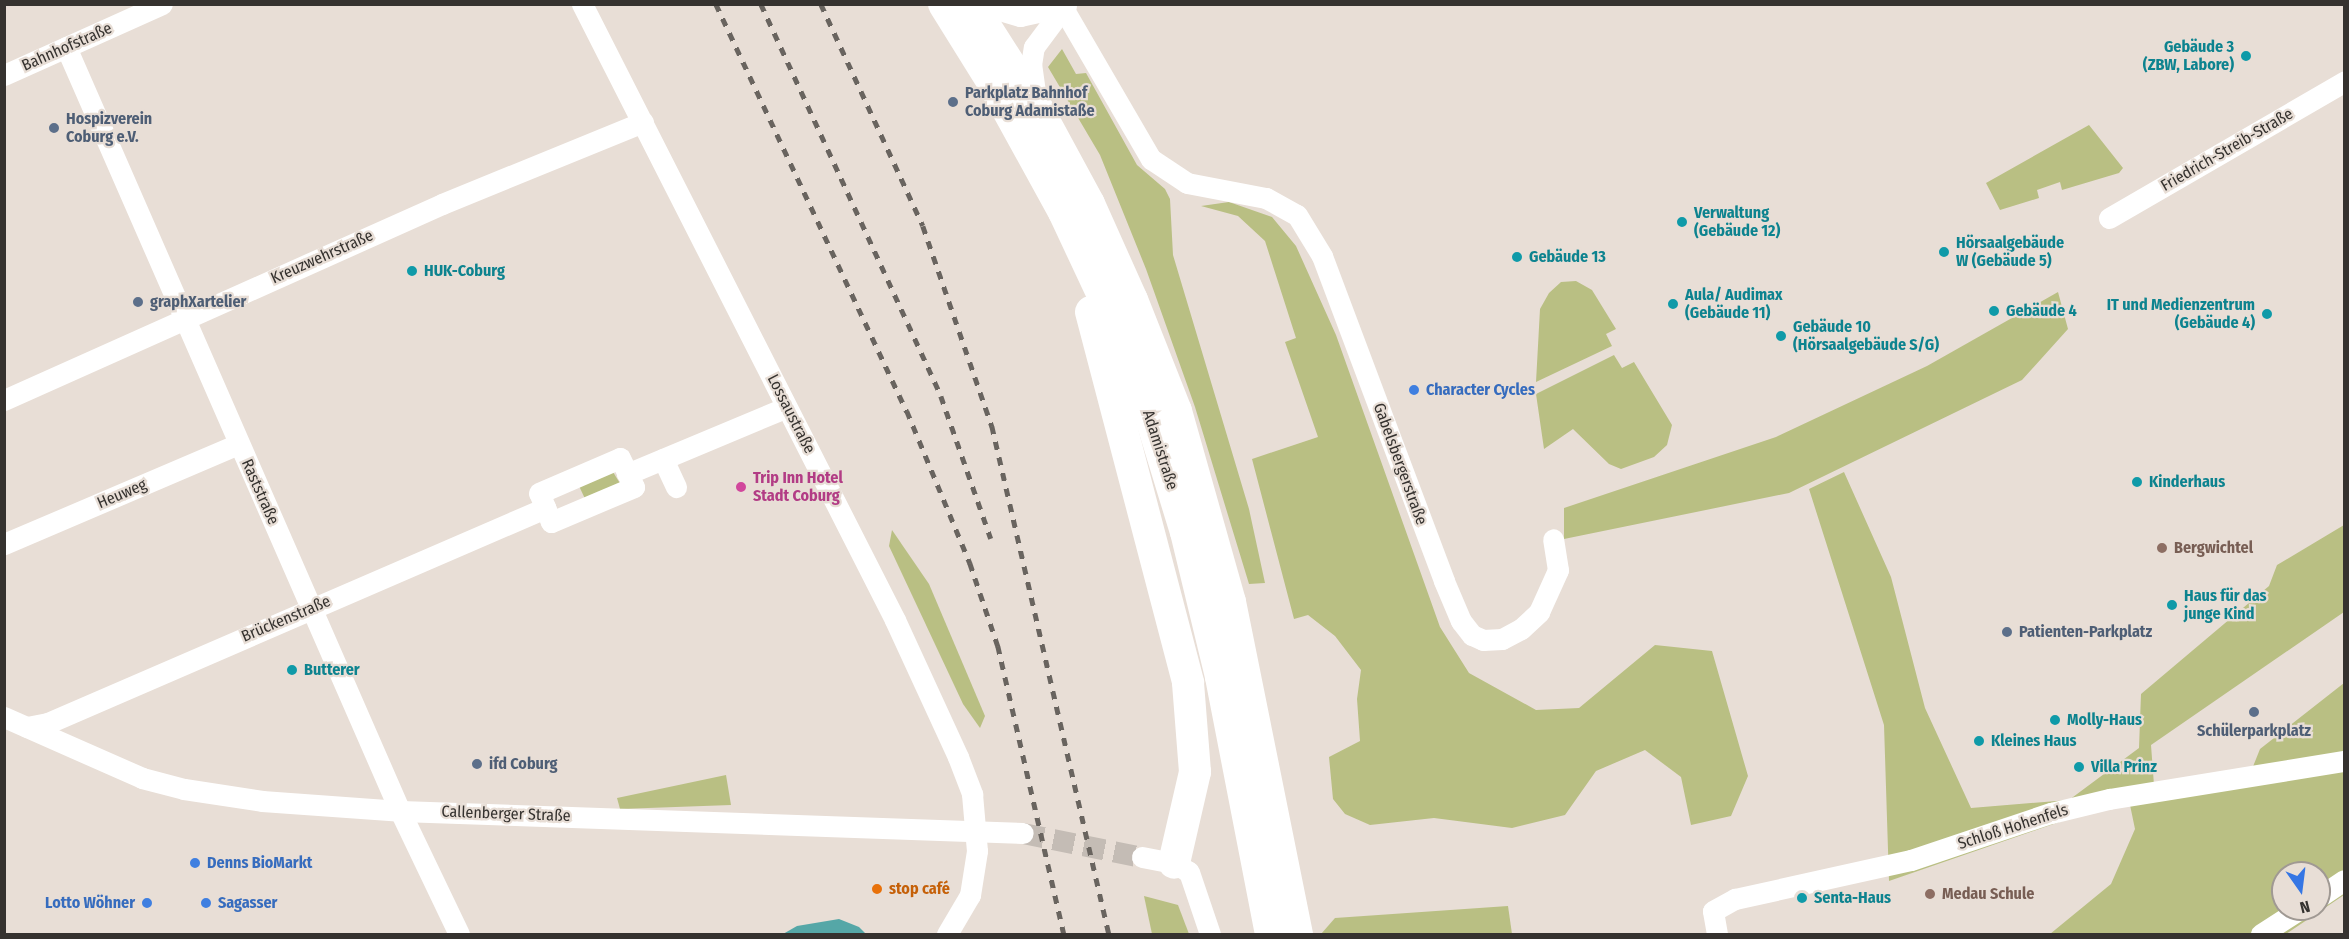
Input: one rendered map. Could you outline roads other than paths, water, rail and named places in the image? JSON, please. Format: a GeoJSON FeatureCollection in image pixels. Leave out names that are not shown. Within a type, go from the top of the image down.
{"type":"FeatureCollection","features":[{"type":"Feature","properties":{"kind":"highway","name":"Adamistraße"},"geometry":{"type":"LineString","coordinates":[[944,4],[992,81],[1064,212],[1108,308],[1152,421],[1186,532],[1221,677],[1271,934]]}},
{"type":"Feature","properties":{"kind":"highway","name":"Adamistraße"},"geometry":{"type":"LineString","coordinates":[[971,4],[1036,106],[1103,236],[1176,411],[1232,612],[1297,934]]}},
{"type":"Feature","properties":{"kind":"highway"},"geometry":{"type":"LineString","coordinates":[[1064,212],[1188,682],[1195,772],[1174,863]]}},
{"type":"Feature","properties":{"kind":"street","name":"Bahnhofstraße"},"geometry":{"type":"LineString","coordinates":[[5,73],[162,4]]}},
{"type":"Feature","properties":{"kind":"street","name":"Lossaustraße"},"geometry":{"type":"LineString","coordinates":[[582,4],[896,620],[949,736],[972,794],[978,833],[970,895],[947,934]]}},
{"type":"Feature","properties":{"kind":"street"},"geometry":{"type":"LineString","coordinates":[[979,4],[1020,16],[1066,6]]}},
{"type":"Feature","properties":{"kind":"street"},"geometry":{"type":"LineString","coordinates":[[1036,106],[1031,65],[1034,47],[1066,6]]}},
{"type":"Feature","properties":{"kind":"street","name":"Gabelsbergerstraße"},"geometry":{"type":"LineString","coordinates":[[1066,6],[1151,159],[1187,183],[1232,190],[1288,207],[1322,256],[1444,581],[1461,621],[1472,635],[1483,640],[1502,639],[1521,629],[1539,612],[1558,570],[1553,539]]}},
{"type":"Feature","properties":{"kind":"street","name":"Raststraße"},"geometry":{"type":"LineString","coordinates":[[66,47],[400,811],[459,934]]}},
{"type":"Feature","properties":{"kind":"street","name":"Friedrich-Streib-Straße"},"geometry":{"type":"LineString","coordinates":[[2109,218],[2344,82]]}},
{"type":"Feature","properties":{"kind":"street","name":"Kreuzwehrstraße"},"geometry":{"type":"LineString","coordinates":[[4,400],[451,200],[643,122]]}},
{"type":"Feature","properties":{"kind":"street"},"geometry":{"type":"LineString","coordinates":[[627,474],[788,408]]}},
{"type":"Feature","properties":{"kind":"street","name":"Heuweg"},"geometry":{"type":"LineString","coordinates":[[4,544],[239,444]]}},
{"type":"Feature","properties":{"kind":"street"},"geometry":{"type":"LineString","coordinates":[[620,458],[627,474],[634,487],[551,522],[539,493],[620,458]]}},
{"type":"Feature","properties":{"kind":"street"},"geometry":{"type":"LineString","coordinates":[[663,459],[676,487]]}},
{"type":"Feature","properties":{"kind":"street"},"geometry":{"type":"LineString","coordinates":[[570,479],[582,509]]}},
{"type":"Feature","properties":{"kind":"street","name":"Brückenstraße"},"geometry":{"type":"LineString","coordinates":[[26,727],[48,723],[545,508]]}},
{"type":"Feature","properties":{"kind":"street","name":"Callenberger Straße"},"geometry":{"type":"LineString","coordinates":[[4,717],[142,778],[184,789],[262,801],[400,811],[1023,833]]}},
{"type":"Feature","properties":{"kind":"street","name":"Schloß Hohenfels"},"geometry":{"type":"LineString","coordinates":[[1717,934],[1713,911],[1735,899],[1819,877],[1911,860],[2051,813],[2109,799],[2344,761]]}},
{"type":"Feature","properties":{"kind":"street"},"geometry":{"type":"LineString","coordinates":[[1142,857],[1174,863],[1194,880],[1210,934]]}},
{"type":"Feature","properties":{"kind":"street"},"geometry":{"type":"LineString","coordinates":[[2331,889],[2344,880]]}},
{"type":"Feature","properties":{"kind":"street"},"geometry":{"type":"LineString","coordinates":[[2261,934],[2281,921]]}},
{"type":"Feature","properties":{"kind":"water"},"geometry":{"type":"Polygon","coordinates":[[[839,919],[859,927],[866,934],[783,934],[797,926],[839,919]]]}},
{"type":"Feature","properties":{"kind":"tunnel"},"geometry":{"type":"LineString","coordinates":[[1023,833],[1142,857]]}},
{"type":"Feature","properties":{"kind":"railway"},"geometry":{"type":"LineString","coordinates":[[716,4],[907,411],[970,563],[998,646],[1064,934]]}},
{"type":"Feature","properties":{"kind":"railway"},"geometry":{"type":"LineString","coordinates":[[761,4],[941,396],[991,539]]}},
{"type":"Feature","properties":{"kind":"railway"},"geometry":{"type":"LineString","coordinates":[[821,4],[923,226],[992,426],[1109,934]]}},
{"type":"Feature","properties":{"kind":"place","name":"Gebäude 3 (ZBW, Labore)"},"geometry":{"type":"Point","coordinates":[2246,56]}},
{"type":"Feature","properties":{"kind":"place","name":"Parkplatz Bahnhof Coburg Adamistaße"},"geometry":{"type":"Point","coordinates":[953,102]}},
{"type":"Feature","properties":{"kind":"place","name":"Hospizverein Coburg e.V."},"geometry":{"type":"Point","coordinates":[54,128]}},
{"type":"Feature","properties":{"kind":"place","name":"Verwaltung (Gebäude 12)"},"geometry":{"type":"Point","coordinates":[1682,222]}},
{"type":"Feature","properties":{"kind":"place","name":"Hörsaalgebäude W (Gebäude 5)"},"geometry":{"type":"Point","coordinates":[1944,252]}},
{"type":"Feature","properties":{"kind":"place","name":"Gebäude 13"},"geometry":{"type":"Point","coordinates":[1517,257]}},
{"type":"Feature","properties":{"kind":"place","name":"HUK-Coburg"},"geometry":{"type":"Point","coordinates":[412,271]}},
{"type":"Feature","properties":{"kind":"place","name":"graphXartelier"},"geometry":{"type":"Point","coordinates":[138,302]}},
{"type":"Feature","properties":{"kind":"place","name":"Aula/ Audimax (Gebäude 11)"},"geometry":{"type":"Point","coordinates":[1673,304]}},
{"type":"Feature","properties":{"kind":"place","name":"Gebäude 4"},"geometry":{"type":"Point","coordinates":[1994,311]}},
{"type":"Feature","properties":{"kind":"place","name":"IT und Medienzentrum (Gebäude 4)"},"geometry":{"type":"Point","coordinates":[2267,314]}},
{"type":"Feature","properties":{"kind":"place","name":"Gebäude 10 (Hörsaalgebäude S/G)"},"geometry":{"type":"Point","coordinates":[1781,336]}},
{"type":"Feature","properties":{"kind":"place","name":"Character Cycles"},"geometry":{"type":"Point","coordinates":[1414,390]}},
{"type":"Feature","properties":{"kind":"place","name":"Kinderhaus"},"geometry":{"type":"Point","coordinates":[2137,482]}},
{"type":"Feature","properties":{"kind":"place","name":"Trip Inn Hotel Stadt Coburg"},"geometry":{"type":"Point","coordinates":[741,487]}},
{"type":"Feature","properties":{"kind":"place","name":"Bergwichtel"},"geometry":{"type":"Point","coordinates":[2162,548]}},
{"type":"Feature","properties":{"kind":"place","name":"Haus für das junge Kind"},"geometry":{"type":"Point","coordinates":[2172,605]}},
{"type":"Feature","properties":{"kind":"place","name":"Patienten-Parkplatz"},"geometry":{"type":"Point","coordinates":[2007,632]}},
{"type":"Feature","properties":{"kind":"place","name":"Butterer"},"geometry":{"type":"Point","coordinates":[292,670]}},
{"type":"Feature","properties":{"kind":"place","name":"Schülerparkplatz"},"geometry":{"type":"Point","coordinates":[2254,712]}},
{"type":"Feature","properties":{"kind":"place","name":"Molly-Haus"},"geometry":{"type":"Point","coordinates":[2055,720]}},
{"type":"Feature","properties":{"kind":"place","name":"Kleines Haus"},"geometry":{"type":"Point","coordinates":[1979,741]}},
{"type":"Feature","properties":{"kind":"place","name":"ifd Coburg"},"geometry":{"type":"Point","coordinates":[477,764]}},
{"type":"Feature","properties":{"kind":"place","name":"Villa Prinz"},"geometry":{"type":"Point","coordinates":[2079,767]}},
{"type":"Feature","properties":{"kind":"place","name":"Denns BioMarkt"},"geometry":{"type":"Point","coordinates":[195,863]}},
{"type":"Feature","properties":{"kind":"place","name":"stop café"},"geometry":{"type":"Point","coordinates":[877,889]}},
{"type":"Feature","properties":{"kind":"place","name":"Medau Schule"},"geometry":{"type":"Point","coordinates":[1930,894]}},
{"type":"Feature","properties":{"kind":"place","name":"Senta-Haus"},"geometry":{"type":"Point","coordinates":[1802,898]}},
{"type":"Feature","properties":{"kind":"place","name":"Lotto Wöhner"},"geometry":{"type":"Point","coordinates":[147,903]}},
{"type":"Feature","properties":{"kind":"place","name":"Sagasser"},"geometry":{"type":"Point","coordinates":[206,903]}}]}
